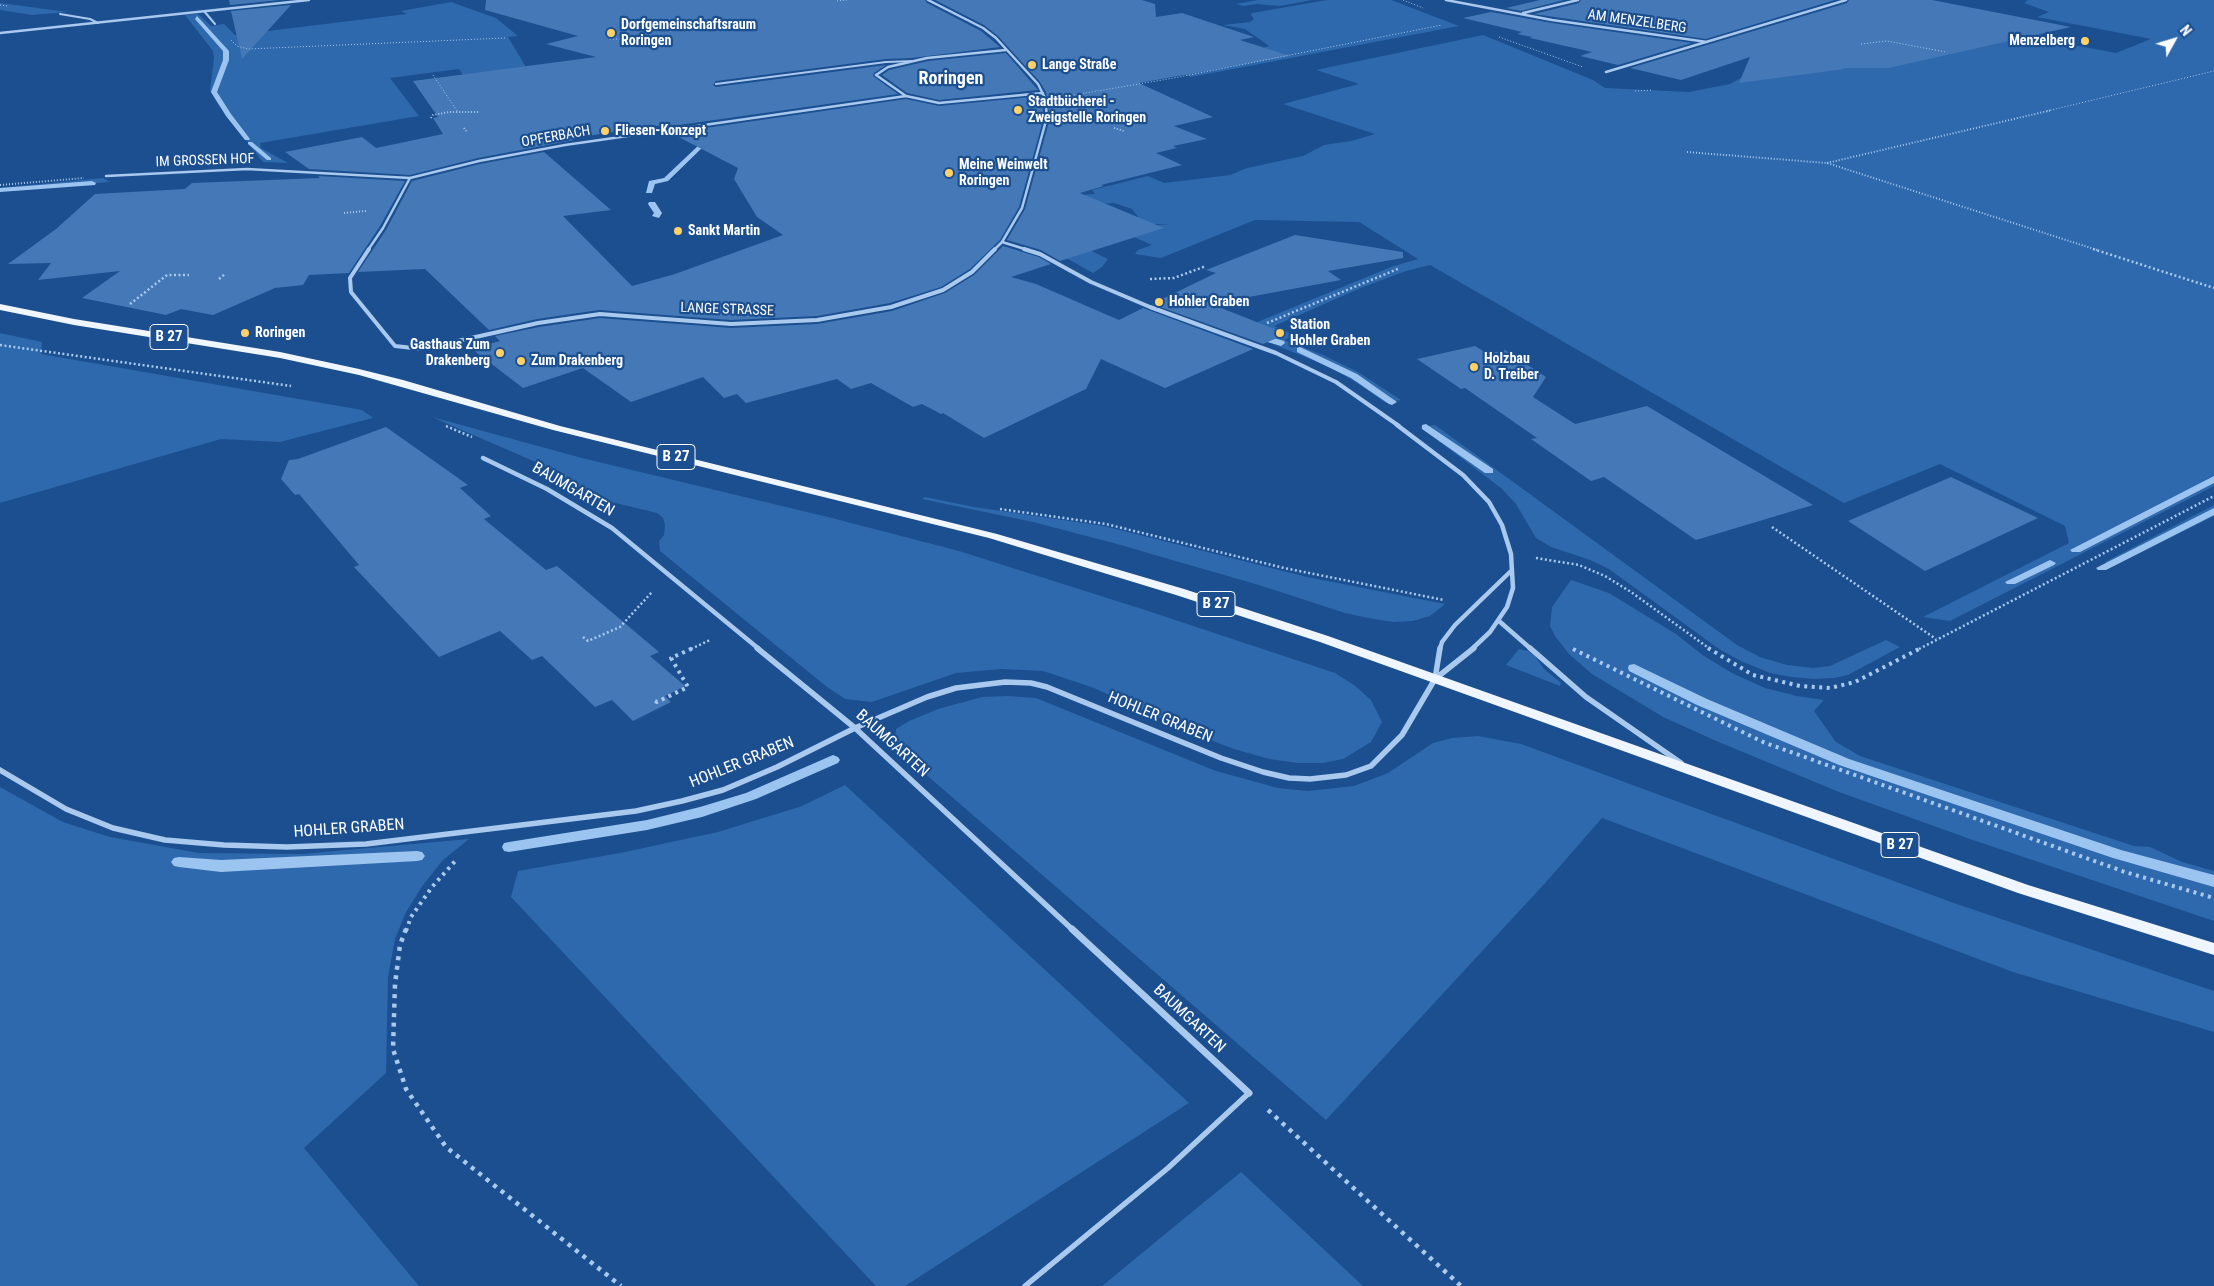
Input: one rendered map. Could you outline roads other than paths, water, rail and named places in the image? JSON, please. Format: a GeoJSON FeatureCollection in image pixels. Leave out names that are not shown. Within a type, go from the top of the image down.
{"type":"FeatureCollection","features":[{"type":"Feature","properties":{"kind":"main road","name":"B 27"},"geometry":{"type":"LineString","coordinates":[[0,306],[74,322],[280,355],[400,382],[557,428],[994,536],[1180,592],[1435,678],[1695,774],[2023,889],[2214,949]]}},
{"type":"Feature","properties":{"kind":"street"},"geometry":{"type":"LineString","coordinates":[[266,0],[270,4]]}},
{"type":"Feature","properties":{"kind":"street"},"geometry":{"type":"LineString","coordinates":[[0,33],[309,0]]}},
{"type":"Feature","properties":{"kind":"street","name":"LANGE STRASSE"},"geometry":{"type":"LineString","coordinates":[[410,178],[400,193],[390,216],[350,278],[351,292],[395,346],[422,348],[538,323],[600,314],[745,324],[796,322],[840,317],[892,307],[943,290],[972,272],[1002,242],[1022,208],[1047,117],[1043,93],[1028,73],[996,38],[983,28],[928,0]]}},
{"type":"Feature","properties":{"kind":"street","name":"AM MENZELBERG"},"geometry":{"type":"LineString","coordinates":[[1446,0],[1520,14],[1707,42]]}},
{"type":"Feature","properties":{"kind":"street"},"geometry":{"type":"LineString","coordinates":[[1520,14],[1578,0]]}},
{"type":"Feature","properties":{"kind":"street","name":"AM MENZELBERG"},"geometry":{"type":"LineString","coordinates":[[1606,72],[1846,0]]}},
{"type":"Feature","properties":{"kind":"street"},"geometry":{"type":"LineString","coordinates":[[1006,50],[952,54],[913,61],[884,68],[876,75],[906,96],[928,101],[950,103],[1043,93]]}},
{"type":"Feature","properties":{"kind":"street","name":"OPFERBACH"},"geometry":{"type":"LineString","coordinates":[[410,178],[479,161],[596,140],[906,96]]}},
{"type":"Feature","properties":{"kind":"street","name":"IM GROSSEN HOF"},"geometry":{"type":"LineString","coordinates":[[106,176],[247,169],[410,178]]}},
{"type":"Feature","properties":{"kind":"street","name":"HOHLER GRABEN"},"geometry":{"type":"LineString","coordinates":[[1002,242],[1040,254],[1117,293],[1276,353],[1336,382],[1362,399],[1463,475],[1483,494],[1502,524],[1511,554],[1512,597],[1499,621],[1468,653],[1435,678]]}},
{"type":"Feature","properties":{"kind":"street","name":"BAUMGARTEN"},"geometry":{"type":"LineString","coordinates":[[483,458],[546,489],[612,528],[855,728],[1249,1093]]}},
{"type":"Feature","properties":{"kind":"street","name":"HOHLER GRABEN"},"geometry":{"type":"LineString","coordinates":[[0,770],[66,809],[113,828],[165,840],[287,848],[366,844],[636,812],[682,802],[723,790],[777,767],[895,709],[956,688],[1005,682],[1031,683],[1066,694],[1221,758],[1263,772],[1289,778],[1333,778],[1359,772],[1379,760],[1402,736],[1435,678],[1442,642],[1455,625],[1511,571]]}},
{"type":"Feature","properties":{"kind":"street"},"geometry":{"type":"LineString","coordinates":[[1499,621],[1586,697],[1695,774]]}},
{"type":"Feature","properties":{"kind":"lane"},"geometry":{"type":"LineString","coordinates":[[204,11],[215,24]]}},
{"type":"Feature","properties":{"kind":"lane"},"geometry":{"type":"LineString","coordinates":[[60,14],[90,19],[98,23]]}},
{"type":"Feature","properties":{"kind":"lane"},"geometry":{"type":"LineString","coordinates":[[716,84],[886,62],[913,61]]}},
{"type":"Feature","properties":{"kind":"lane"},"geometry":{"type":"LineString","coordinates":[[1025,1286],[1168,1168],[1249,1093]]}},
{"type":"Feature","properties":{"kind":"waterway"},"geometry":{"type":"LineString","coordinates":[[197,18],[226,51],[226,60],[214,92],[228,115],[247,139]]}},
{"type":"Feature","properties":{"kind":"waterway"},"geometry":{"type":"LineString","coordinates":[[649,191],[652,183],[666,180],[702,145],[713,138]]}},
{"type":"Feature","properties":{"kind":"waterway"},"geometry":{"type":"LineString","coordinates":[[250,143],[269,159]]}},
{"type":"Feature","properties":{"kind":"waterway"},"geometry":{"type":"LineString","coordinates":[[0,190],[92,183]]}},
{"type":"Feature","properties":{"kind":"waterway"},"geometry":{"type":"LineString","coordinates":[[652,204],[658,213],[656,216]]}},
{"type":"Feature","properties":{"kind":"waterway"},"geometry":{"type":"LineString","coordinates":[[1257,336],[1281,343]]}},
{"type":"Feature","properties":{"kind":"waterway"},"geometry":{"type":"LineString","coordinates":[[1300,350],[1354,376],[1392,402]]}},
{"type":"Feature","properties":{"kind":"waterway"},"geometry":{"type":"LineString","coordinates":[[1426,427],[1489,471]]}},
{"type":"Feature","properties":{"kind":"waterway"},"geometry":{"type":"LineString","coordinates":[[2076,550],[2214,479]]}},
{"type":"Feature","properties":{"kind":"waterway"},"geometry":{"type":"LineString","coordinates":[[2102,568],[2214,511]]}},
{"type":"Feature","properties":{"kind":"waterway"},"geometry":{"type":"LineString","coordinates":[[2011,582],[2050,563]]}},
{"type":"Feature","properties":{"kind":"waterway"},"geometry":{"type":"LineString","coordinates":[[1634,668],[1702,702],[1844,762],[2118,854],[2214,881]]}},
{"type":"Feature","properties":{"kind":"waterway"},"geometry":{"type":"LineString","coordinates":[[509,847],[647,825],[702,812],[751,796],[833,760]]}},
{"type":"Feature","properties":{"kind":"waterway"},"geometry":{"type":"LineString","coordinates":[[179,862],[221,866],[417,856]]}},
{"type":"Feature","properties":{"kind":"place","name":"Dorfgemeinschaftsraum Roringen"},"geometry":{"type":"Point","coordinates":[611,33]}},
{"type":"Feature","properties":{"kind":"place","name":"Menzelberg"},"geometry":{"type":"Point","coordinates":[2085,41]}},
{"type":"Feature","properties":{"kind":"place","name":"Lange Straße"},"geometry":{"type":"Point","coordinates":[1032,65]}},
{"type":"Feature","properties":{"kind":"place","name":"Stadtbücherei - Zweigstelle Roringen"},"geometry":{"type":"Point","coordinates":[1018,110]}},
{"type":"Feature","properties":{"kind":"place","name":"Fliesen-Konzept"},"geometry":{"type":"Point","coordinates":[605,131]}},
{"type":"Feature","properties":{"kind":"place","name":"Meine Weinwelt Roringen"},"geometry":{"type":"Point","coordinates":[949,173]}},
{"type":"Feature","properties":{"kind":"place","name":"Sankt Martin"},"geometry":{"type":"Point","coordinates":[678,231]}},
{"type":"Feature","properties":{"kind":"place","name":"Hohler Graben"},"geometry":{"type":"Point","coordinates":[1159,302]}},
{"type":"Feature","properties":{"kind":"place","name":"Roringen"},"geometry":{"type":"Point","coordinates":[245,333]}},
{"type":"Feature","properties":{"kind":"place","name":"Station Hohler Graben"},"geometry":{"type":"Point","coordinates":[1280,333]}},
{"type":"Feature","properties":{"kind":"place","name":"Gasthaus Zum Drakenberg"},"geometry":{"type":"Point","coordinates":[500,353]}},
{"type":"Feature","properties":{"kind":"place","name":"Zum Drakenberg"},"geometry":{"type":"Point","coordinates":[521,361]}},
{"type":"Feature","properties":{"kind":"place","name":"Holzbau D. Treiber"},"geometry":{"type":"Point","coordinates":[1474,367]}},
{"type":"Feature","properties":{"kind":"district","name":"Roringen"},"geometry":{"type":"Point","coordinates":[951,79]}}]}
